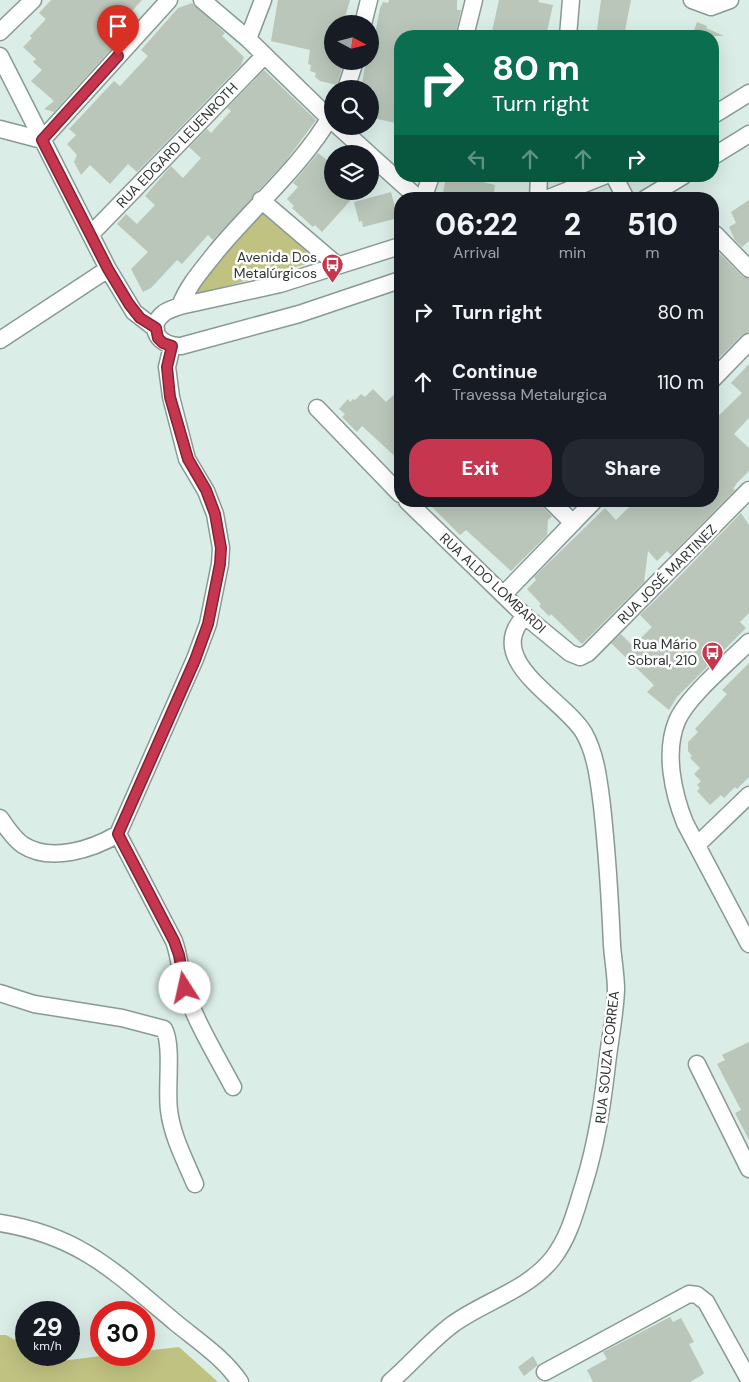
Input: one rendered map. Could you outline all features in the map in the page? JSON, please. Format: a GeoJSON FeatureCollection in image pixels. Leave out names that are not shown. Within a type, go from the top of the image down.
{"type":"FeatureCollection","features":[{"type":"Feature","properties":{"kind":"street"},"geometry":{"type":"LineString","coordinates":[[0,32],[33,0]]}},
{"type":"Feature","properties":{"kind":"street"},"geometry":{"type":"LineString","coordinates":[[42,140],[169,0]]}},
{"type":"Feature","properties":{"kind":"street"},"geometry":{"type":"LineString","coordinates":[[202,0],[248,39],[324,112]]}},
{"type":"Feature","properties":{"kind":"street"},"geometry":{"type":"LineString","coordinates":[[248,39],[263,0]]}},
{"type":"Feature","properties":{"kind":"street"},"geometry":{"type":"LineString","coordinates":[[365,15],[369,0]]}},
{"type":"Feature","properties":{"kind":"street"},"geometry":{"type":"LineString","coordinates":[[467,30],[474,0]]}},
{"type":"Feature","properties":{"kind":"street"},"geometry":{"type":"LineString","coordinates":[[692,0],[711,7],[730,0]]}},
{"type":"Feature","properties":{"kind":"street"},"geometry":{"type":"LineString","coordinates":[[569,30],[571,2]]}},
{"type":"Feature","properties":{"kind":"street"},"geometry":{"type":"LineString","coordinates":[[0,56],[108,269],[134,312],[156,328]]}},
{"type":"Feature","properties":{"kind":"street","name":"RUA EDGARD LEUENROTH"},"geometry":{"type":"LineString","coordinates":[[91,234],[264,56]]}},
{"type":"Feature","properties":{"kind":"street"},"geometry":{"type":"LineString","coordinates":[[719,112],[749,93]]}},
{"type":"Feature","properties":{"kind":"street"},"geometry":{"type":"LineString","coordinates":[[0,129],[42,140]]}},
{"type":"Feature","properties":{"kind":"street"},"geometry":{"type":"LineString","coordinates":[[180,306],[197,275],[324,130]]}},
{"type":"Feature","properties":{"kind":"street"},"geometry":{"type":"LineString","coordinates":[[719,153],[749,134]]}},
{"type":"Feature","properties":{"kind":"street"},"geometry":{"type":"LineString","coordinates":[[349,135],[360,145]]}},
{"type":"Feature","properties":{"kind":"street"},"geometry":{"type":"LineString","coordinates":[[379,162],[394,176]]}},
{"type":"Feature","properties":{"kind":"street"},"geometry":{"type":"LineString","coordinates":[[400,182],[411,192]]}},
{"type":"Feature","properties":{"kind":"street"},"geometry":{"type":"LineString","coordinates":[[564,192],[589,182]]}},
{"type":"Feature","properties":{"kind":"street"},"geometry":{"type":"LineString","coordinates":[[657,192],[673,182]]}},
{"type":"Feature","properties":{"kind":"street"},"geometry":{"type":"LineString","coordinates":[[261,200],[337,265]]}},
{"type":"Feature","properties":{"kind":"street"},"geometry":{"type":"LineString","coordinates":[[719,238],[749,269]]}},
{"type":"Feature","properties":{"kind":"street"},"geometry":{"type":"LineString","coordinates":[[394,248],[280,284],[180,306],[165,312],[159,320],[156,328],[158,338],[163,343],[172,346],[299,314],[394,282]]}},
{"type":"Feature","properties":{"kind":"street"},"geometry":{"type":"LineString","coordinates":[[0,340],[108,269]]}},
{"type":"Feature","properties":{"kind":"street"},"geometry":{"type":"LineString","coordinates":[[719,372],[749,342]]}},
{"type":"Feature","properties":{"kind":"street"},"geometry":{"type":"LineString","coordinates":[[0,818],[23,845],[42,852],[92,847],[118,834],[195,660],[208,624],[220,564],[219,529],[206,490],[188,459],[170,397],[167,367],[172,346]]}},
{"type":"Feature","properties":{"kind":"street"},"geometry":{"type":"LineString","coordinates":[[317,408],[394,488]]}},
{"type":"Feature","properties":{"kind":"street","name":"RUA JOSÉ MARTINEZ"},"geometry":{"type":"LineString","coordinates":[[584,656],[749,490]]}},
{"type":"Feature","properties":{"kind":"street","name":"RUA ALDO LOMBARDI"},"geometry":{"type":"LineString","coordinates":[[413,507],[525,616],[570,653],[584,656]]}},
{"type":"Feature","properties":{"kind":"street"},"geometry":{"type":"LineString","coordinates":[[557,507],[573,523]]}},
{"type":"Feature","properties":{"kind":"street"},"geometry":{"type":"LineString","coordinates":[[504,594],[588,507]]}},
{"type":"Feature","properties":{"kind":"street","name":"RUA SOUZA CORREA"},"geometry":{"type":"LineString","coordinates":[[390,1382],[450,1326],[467,1314],[528,1281],[552,1258],[565,1240],[574,1216],[594,1150],[600,1122],[616,988],[609,882],[600,790],[593,755],[585,734],[575,720],[546,693],[513,654],[512,646],[517,625],[525,616]]}},
{"type":"Feature","properties":{"kind":"street"},"geometry":{"type":"LineString","coordinates":[[749,642],[691,701],[677,720],[672,738],[672,762],[677,802],[697,845],[749,944]]}},
{"type":"Feature","properties":{"kind":"street"},"geometry":{"type":"LineString","coordinates":[[697,845],[749,795]]}},
{"type":"Feature","properties":{"kind":"street"},"geometry":{"type":"LineString","coordinates":[[118,834],[174,941],[179,955],[185,988],[196,1019],[233,1087]]}},
{"type":"Feature","properties":{"kind":"street"},"geometry":{"type":"LineString","coordinates":[[0,993],[34,1004],[122,1018],[164,1029],[168,1041],[167,1095],[169,1113],[173,1129],[195,1184]]}},
{"type":"Feature","properties":{"kind":"street"},"geometry":{"type":"LineString","coordinates":[[697,1064],[749,1169]]}},
{"type":"Feature","properties":{"kind":"street"},"geometry":{"type":"LineString","coordinates":[[0,1223],[47,1234],[80,1248],[103,1262],[222,1361],[240,1382]]}},
{"type":"Feature","properties":{"kind":"street"},"geometry":{"type":"LineString","coordinates":[[545,1372],[689,1294],[697,1295],[706,1302],[746,1380]]}},
{"type":"Feature","properties":{"kind":"green space"},"geometry":{"type":"Polygon","coordinates":[[[261,205],[318,258],[313,262],[199,294],[195,291],[261,205]]]}},
{"type":"Feature","properties":{"kind":"green space"},"geometry":{"type":"Polygon","coordinates":[[[0,1335],[6,1335],[15,1340],[15,1366],[80,1366],[80,1359],[90,1357],[90,1366],[155,1366],[155,1350],[179,1347],[218,1382],[0,1382],[0,1335]]]}},
{"type":"Feature","properties":{"kind":"building"},"geometry":{"type":"Polygon","coordinates":[[[51,0],[142,0],[122,22],[124,24],[117,32],[122,37],[54,112],[44,109],[54,101],[31,81],[42,70],[33,62],[36,59],[23,47],[32,38],[30,36],[46,19],[39,13],[51,0]]]}},
{"type":"Feature","properties":{"kind":"building"},"geometry":{"type":"Polygon","coordinates":[[[278,0],[350,0],[346,15],[324,15],[324,70],[341,70],[338,80],[324,80],[324,82],[315,77],[316,73],[310,71],[311,65],[308,64],[310,50],[271,41],[278,0]]]}},
{"type":"Feature","properties":{"kind":"building"},"geometry":{"type":"Polygon","coordinates":[[[389,0],[457,0],[457,10],[461,10],[456,30],[394,30],[394,123],[379,119],[379,80],[363,80],[364,70],[379,70],[379,15],[383,2],[388,3],[389,0]]]}},
{"type":"Feature","properties":{"kind":"building"},"geometry":{"type":"Polygon","coordinates":[[[499,0],[539,0],[538,2],[553,5],[547,30],[492,30],[499,0]]]}},
{"type":"Feature","properties":{"kind":"building"},"geometry":{"type":"Polygon","coordinates":[[[601,0],[631,0],[625,30],[597,30],[601,0]]]}},
{"type":"Feature","properties":{"kind":"building"},"geometry":{"type":"Polygon","coordinates":[[[192,3],[225,33],[222,36],[244,57],[241,65],[137,172],[128,164],[110,184],[90,165],[81,175],[74,162],[77,155],[67,144],[76,135],[69,129],[114,81],[120,86],[148,56],[141,50],[178,8],[192,3]]]}},
{"type":"Feature","properties":{"kind":"building"},"geometry":{"type":"Polygon","coordinates":[[[697,22],[707,26],[706,28],[710,30],[694,30],[697,22]]]}},
{"type":"Feature","properties":{"kind":"building"},"geometry":{"type":"Polygon","coordinates":[[[264,70],[316,120],[285,162],[213,240],[208,235],[182,264],[177,260],[151,288],[143,292],[131,269],[148,252],[117,224],[126,214],[137,224],[155,205],[145,196],[171,166],[183,178],[201,158],[189,147],[207,129],[211,133],[231,111],[227,108],[264,70]]]}},
{"type":"Feature","properties":{"kind":"building"},"geometry":{"type":"Polygon","coordinates":[[[318,153],[324,158],[324,200],[351,200],[322,232],[315,225],[313,227],[292,208],[294,206],[287,199],[298,187],[293,183],[318,153]]]}},
{"type":"Feature","properties":{"kind":"building"},"geometry":{"type":"Polygon","coordinates":[[[445,182],[483,182],[495,185],[494,192],[443,192],[445,182]]]}},
{"type":"Feature","properties":{"kind":"building"},"geometry":{"type":"Polygon","coordinates":[[[391,192],[394,203],[394,219],[363,227],[362,221],[359,222],[354,202],[379,200],[379,195],[391,192]]]}},
{"type":"Feature","properties":{"kind":"building"},"geometry":{"type":"Polygon","coordinates":[[[749,200],[749,241],[742,247],[735,240],[729,227],[736,223],[731,212],[749,200]]]}},
{"type":"Feature","properties":{"kind":"building"},"geometry":{"type":"Polygon","coordinates":[[[719,253],[742,276],[749,279],[749,332],[742,335],[719,358],[719,253]]]}},
{"type":"Feature","properties":{"kind":"building"},"geometry":{"type":"Polygon","coordinates":[[[749,364],[749,418],[734,434],[749,448],[749,471],[737,483],[733,489],[735,490],[719,506],[719,415],[742,393],[731,383],[749,364]]]}},
{"type":"Feature","properties":{"kind":"building"},"geometry":{"type":"Polygon","coordinates":[[[373,389],[386,402],[394,395],[394,455],[362,426],[357,432],[342,417],[345,414],[339,409],[348,399],[350,402],[361,394],[365,397],[373,389]]]}},
{"type":"Feature","properties":{"kind":"building"},"geometry":{"type":"Polygon","coordinates":[[[432,507],[544,507],[552,516],[548,520],[547,535],[511,571],[466,530],[460,535],[432,507]]]}},
{"type":"Feature","properties":{"kind":"building"},"geometry":{"type":"Polygon","coordinates":[[[629,507],[718,507],[671,555],[667,551],[657,561],[648,551],[644,582],[582,644],[551,614],[549,616],[539,606],[541,604],[527,589],[536,580],[534,577],[605,508],[616,520],[629,507]]]}},
{"type":"Feature","properties":{"kind":"building"},"geometry":{"type":"Polygon","coordinates":[[[741,513],[749,525],[749,613],[740,622],[746,628],[677,697],[669,710],[647,692],[654,685],[611,643],[621,634],[633,646],[652,627],[640,615],[741,513]]]}},
{"type":"Feature","properties":{"kind":"building"},"geometry":{"type":"Polygon","coordinates":[[[749,663],[749,777],[737,789],[735,787],[724,798],[721,795],[710,805],[697,791],[700,788],[697,785],[701,781],[694,774],[700,768],[690,758],[692,756],[688,751],[688,742],[698,732],[695,729],[727,694],[722,690],[749,663]]]}},
{"type":"Feature","properties":{"kind":"building"},"geometry":{"type":"Polygon","coordinates":[[[749,1042],[749,1140],[735,1113],[741,1110],[717,1064],[725,1060],[722,1055],[749,1042]]]}},
{"type":"Feature","properties":{"kind":"building"},"geometry":{"type":"Polygon","coordinates":[[[670,1317],[673,1322],[681,1318],[694,1342],[689,1344],[704,1373],[702,1375],[690,1382],[593,1382],[587,1370],[607,1359],[603,1352],[670,1317]]]}},
{"type":"Feature","properties":{"kind":"building"},"geometry":{"type":"Polygon","coordinates":[[[533,1356],[538,1365],[524,1376],[518,1367],[533,1356]]]}},
{"type":"Feature","properties":{"kind":"place","name":"Avenida Dos Metalúrgicos"},"geometry":{"type":"Point","coordinates":[333,284]}},
{"type":"Feature","properties":{"kind":"place","name":"Rua Mário Sobral, 210"},"geometry":{"type":"Point","coordinates":[713,671]}},
{"type":"Feature","properties":{"kind":"route"},"geometry":{"type":"LineString","coordinates":[[118,56],[42,140],[108,269],[134,312],[149,325],[156,328],[158,338],[163,343],[172,346],[167,367],[170,397],[191,468],[206,490],[219,529],[220,564],[208,624],[195,660],[118,834],[174,941],[179,955],[185,988]]}}]}
